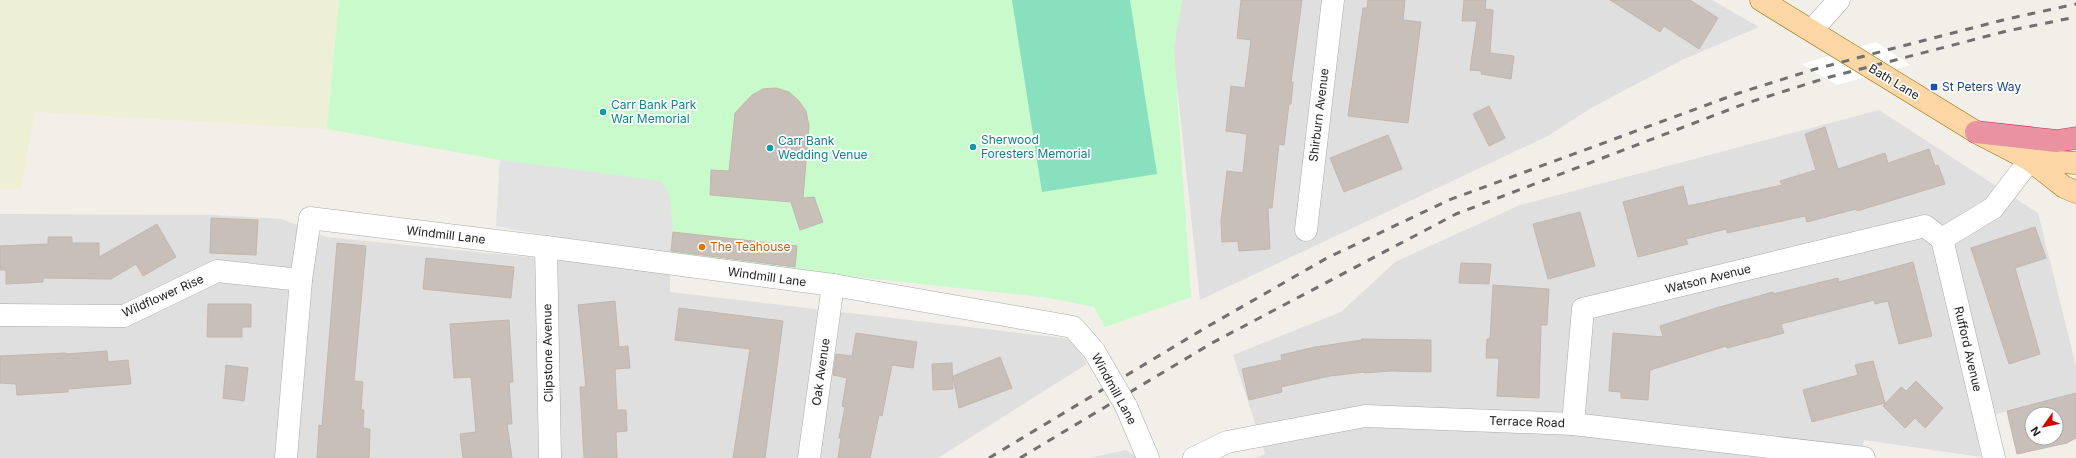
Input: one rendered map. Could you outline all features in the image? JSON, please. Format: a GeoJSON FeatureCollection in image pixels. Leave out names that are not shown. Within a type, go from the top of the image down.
{"type":"FeatureCollection","features":[{"type":"Feature","properties":{"kind":"highway"},"geometry":{"type":"LineString","coordinates":[[1976,132],[2057,140],[2076,138]]}},
{"type":"Feature","properties":{"kind":"main road","name":"Bath Lane"},"geometry":{"type":"LineString","coordinates":[[1761,0],[1976,132],[2030,160],[2064,187],[2076,192]]}},
{"type":"Feature","properties":{"kind":"main road","name":"Bath Lane"},"geometry":{"type":"LineString","coordinates":[[2030,160],[2076,163]]}},
{"type":"Feature","properties":{"kind":"street","name":"Shirburn Avenue"},"geometry":{"type":"LineString","coordinates":[[1306,230],[1333,0]]}},
{"type":"Feature","properties":{"kind":"street"},"geometry":{"type":"LineString","coordinates":[[1812,30],[1839,0]]}},
{"type":"Feature","properties":{"kind":"street"},"geometry":{"type":"LineString","coordinates":[[1942,239],[1993,208],[2030,160]]}},
{"type":"Feature","properties":{"kind":"street","name":"Windmill Lane"},"geometry":{"type":"LineString","coordinates":[[302,280],[310,218],[546,247],[833,286],[1073,327],[1094,351],[1126,406],[1148,458]]}},
{"type":"Feature","properties":{"kind":"street","name":"Watson Avenue"},"geometry":{"type":"LineString","coordinates":[[1573,424],[1582,309],[1925,226],[1942,239]]}},
{"type":"Feature","properties":{"kind":"street","name":"Rufford Avenue"},"geometry":{"type":"LineString","coordinates":[[1942,239],[1994,458]]}},
{"type":"Feature","properties":{"kind":"street","name":"Clipstone Avenue"},"geometry":{"type":"LineString","coordinates":[[546,247],[550,458]]}},
{"type":"Feature","properties":{"kind":"street","name":"Wildflower Rise"},"geometry":{"type":"LineString","coordinates":[[0,315],[124,316],[217,271],[302,280]]}},
{"type":"Feature","properties":{"kind":"street"},"geometry":{"type":"LineString","coordinates":[[286,458],[302,280]]}},
{"type":"Feature","properties":{"kind":"street","name":"Oak Avenue"},"geometry":{"type":"LineString","coordinates":[[809,458],[833,286]]}},
{"type":"Feature","properties":{"kind":"street","name":"Terrace Road"},"geometry":{"type":"LineString","coordinates":[[1194,458],[1227,442],[1365,416],[1573,424],[1864,458]]}},
{"type":"Feature","properties":{"kind":"shaded area"},"geometry":{"type":"Polygon","coordinates":[[[1182,0],[1712,0],[1759,27],[1682,60],[1591,108],[1548,136],[1200,300],[1173,49],[1182,0]]]}},
{"type":"Feature","properties":{"kind":"shaded area"},"geometry":{"type":"Polygon","coordinates":[[[1879,110],[2038,213],[2076,366],[2076,393],[1974,420],[1981,457],[1864,440],[1861,458],[1255,458],[1265,454],[1233,355],[1341,312],[1395,262],[1520,205],[1879,110]]]}},
{"type":"Feature","properties":{"kind":"shaded area"},"geometry":{"type":"Polygon","coordinates":[[[500,160],[661,181],[670,196],[673,232],[671,257],[496,226],[500,160]]]}},
{"type":"Feature","properties":{"kind":"shaded area"},"geometry":{"type":"Polygon","coordinates":[[[0,214],[215,215],[282,219],[326,237],[670,271],[670,292],[1071,339],[1087,364],[938,458],[0,458],[0,214]]]}},
{"type":"Feature","properties":{"kind":"shaded area"},"geometry":{"type":"Polygon","coordinates":[[[1126,450],[1138,458],[1089,458],[1126,450]]]}},
{"type":"Feature","properties":{"kind":"green space"},"geometry":{"type":"Polygon","coordinates":[[[0,0],[339,0],[327,129],[35,112],[21,189],[0,189],[0,0]]]}},
{"type":"Feature","properties":{"kind":"green space"},"geometry":{"type":"Polygon","coordinates":[[[339,0],[1182,0],[1174,49],[1191,297],[1105,327],[1094,307],[1050,298],[671,257],[496,226],[500,160],[327,129],[339,0]]]}},
{"type":"Feature","properties":{"kind":"green space"},"geometry":{"type":"Polygon","coordinates":[[[1012,0],[1130,0],[1157,174],[1042,192],[1012,0]]]}},
{"type":"Feature","properties":{"kind":"pier"},"geometry":{"type":"Polygon","coordinates":[[[1876,42],[1910,65],[1837,85],[1802,64],[1876,42]]]}},
{"type":"Feature","properties":{"kind":"building"},"geometry":{"type":"Polygon","coordinates":[[[1241,0],[1302,0],[1291,82],[1293,82],[1291,104],[1289,104],[1284,145],[1279,144],[1272,208],[1268,208],[1270,249],[1239,251],[1238,241],[1222,242],[1221,221],[1227,171],[1243,173],[1247,134],[1226,131],[1231,86],[1245,88],[1251,40],[1237,38],[1241,0]]]}},
{"type":"Feature","properties":{"kind":"building"},"geometry":{"type":"Polygon","coordinates":[[[1368,0],[1405,0],[1403,20],[1421,22],[1408,123],[1348,116],[1363,8],[1367,8],[1368,0]]]}},
{"type":"Feature","properties":{"kind":"building"},"geometry":{"type":"Polygon","coordinates":[[[1464,0],[1486,0],[1485,9],[1493,10],[1490,53],[1514,56],[1511,79],[1481,74],[1482,71],[1470,70],[1477,21],[1462,21],[1464,0]]]}},
{"type":"Feature","properties":{"kind":"building"},"geometry":{"type":"Polygon","coordinates":[[[1610,0],[1690,0],[1718,18],[1699,49],[1664,26],[1660,32],[1610,0]]]}},
{"type":"Feature","properties":{"kind":"building","name":"Carr Bank Wedding Venue"},"geometry":{"type":"Polygon","coordinates":[[[776,88],[789,92],[799,101],[806,111],[809,126],[803,198],[814,197],[823,222],[800,230],[791,202],[710,195],[711,170],[729,171],[735,113],[752,95],[763,89],[776,88]]]}},
{"type":"Feature","properties":{"kind":"building"},"geometry":{"type":"Polygon","coordinates":[[[1489,106],[1505,138],[1489,146],[1473,114],[1489,106]]]}},
{"type":"Feature","properties":{"kind":"building"},"geometry":{"type":"Polygon","coordinates":[[[1825,127],[1838,169],[1885,153],[1888,163],[1929,149],[1935,166],[1938,165],[1945,184],[1857,211],[1856,209],[1807,222],[1805,216],[1727,233],[1726,229],[1686,239],[1688,244],[1638,257],[1623,202],[1683,186],[1688,206],[1782,185],[1780,181],[1816,170],[1805,134],[1825,127]]]}},
{"type":"Feature","properties":{"kind":"building"},"geometry":{"type":"Polygon","coordinates":[[[1388,135],[1402,169],[1344,192],[1330,158],[1388,135]]]}},
{"type":"Feature","properties":{"kind":"building"},"geometry":{"type":"Polygon","coordinates":[[[1580,212],[1595,266],[1548,279],[1533,224],[1580,212]]]}},
{"type":"Feature","properties":{"kind":"building"},"geometry":{"type":"Polygon","coordinates":[[[211,218],[258,220],[256,255],[210,253],[211,218]]]}},
{"type":"Feature","properties":{"kind":"building"},"geometry":{"type":"Polygon","coordinates":[[[157,224],[176,257],[143,276],[136,264],[111,279],[43,278],[43,282],[6,284],[6,270],[0,270],[0,246],[48,244],[48,237],[72,237],[72,243],[99,243],[99,257],[157,224]]]}},
{"type":"Feature","properties":{"kind":"building"},"geometry":{"type":"Polygon","coordinates":[[[2035,227],[2046,258],[2015,268],[2040,354],[2009,364],[1971,248],[2035,227]]]}},
{"type":"Feature","properties":{"kind":"building"},"geometry":{"type":"Polygon","coordinates":[[[673,232],[797,246],[795,267],[671,251],[673,232]]]}},
{"type":"Feature","properties":{"kind":"building"},"geometry":{"type":"Polygon","coordinates":[[[337,243],[366,246],[354,381],[363,382],[361,410],[364,410],[363,428],[370,429],[369,458],[317,458],[319,425],[322,426],[337,243]]]}},
{"type":"Feature","properties":{"kind":"building"},"geometry":{"type":"Polygon","coordinates":[[[426,258],[514,267],[511,298],[423,289],[426,258]]]}},
{"type":"Feature","properties":{"kind":"building"},"geometry":{"type":"Polygon","coordinates":[[[1913,262],[1932,336],[1899,344],[1888,301],[1875,304],[1874,300],[1781,324],[1784,333],[1727,348],[1726,346],[1650,370],[1648,400],[1621,398],[1621,392],[1609,391],[1613,333],[1663,337],[1660,326],[1716,308],[1773,292],[1773,294],[1838,278],[1839,282],[1913,262]]]}},
{"type":"Feature","properties":{"kind":"building"},"geometry":{"type":"Polygon","coordinates":[[[1461,263],[1491,264],[1489,284],[1459,283],[1461,263]]]}},
{"type":"Feature","properties":{"kind":"building"},"geometry":{"type":"Polygon","coordinates":[[[1493,285],[1549,289],[1547,325],[1541,325],[1539,398],[1497,396],[1499,358],[1486,358],[1487,339],[1490,339],[1493,285]]]}},
{"type":"Feature","properties":{"kind":"building"},"geometry":{"type":"Polygon","coordinates":[[[615,301],[619,347],[628,346],[630,368],[615,369],[617,410],[626,410],[627,431],[616,432],[617,458],[584,458],[580,387],[586,387],[578,305],[615,301]]]}},
{"type":"Feature","properties":{"kind":"building"},"geometry":{"type":"Polygon","coordinates":[[[208,304],[251,304],[251,327],[242,327],[242,337],[207,337],[208,304]]]}},
{"type":"Feature","properties":{"kind":"building"},"geometry":{"type":"Polygon","coordinates":[[[679,308],[783,321],[765,458],[733,458],[750,349],[675,340],[679,308]]]}},
{"type":"Feature","properties":{"kind":"building"},"geometry":{"type":"Polygon","coordinates":[[[509,320],[513,382],[509,382],[512,424],[507,424],[512,458],[463,458],[460,434],[476,432],[471,377],[454,378],[450,324],[509,320]]]}},
{"type":"Feature","properties":{"kind":"building"},"geometry":{"type":"Polygon","coordinates":[[[856,333],[917,342],[913,368],[892,365],[882,416],[879,415],[870,458],[838,458],[841,438],[839,438],[845,407],[842,406],[847,378],[833,375],[836,354],[852,356],[856,333]]]}},
{"type":"Feature","properties":{"kind":"building"},"geometry":{"type":"Polygon","coordinates":[[[1361,339],[1431,340],[1431,372],[1364,372],[1330,376],[1281,387],[1282,392],[1249,400],[1242,369],[1282,360],[1281,355],[1315,347],[1362,340],[1361,339]]]}},
{"type":"Feature","properties":{"kind":"building"},"geometry":{"type":"Polygon","coordinates":[[[107,351],[108,362],[128,360],[131,384],[68,389],[68,392],[17,395],[16,384],[0,383],[0,356],[107,351]]]}},
{"type":"Feature","properties":{"kind":"building"},"geometry":{"type":"Polygon","coordinates":[[[1000,357],[1012,388],[959,408],[953,376],[1000,357]]]}},
{"type":"Feature","properties":{"kind":"building"},"geometry":{"type":"Polygon","coordinates":[[[1873,361],[1885,403],[1812,422],[1803,390],[1858,375],[1855,365],[1873,361]]]}},
{"type":"Feature","properties":{"kind":"building"},"geometry":{"type":"Polygon","coordinates":[[[952,363],[953,389],[933,390],[932,364],[952,363]]]}},
{"type":"Feature","properties":{"kind":"building"},"geometry":{"type":"Polygon","coordinates":[[[226,365],[248,368],[244,401],[223,398],[226,365]]]}},
{"type":"Feature","properties":{"kind":"building"},"geometry":{"type":"Polygon","coordinates":[[[1916,381],[1943,408],[1925,428],[1915,418],[1905,428],[1883,406],[1901,387],[1906,391],[1916,381]]]}},
{"type":"Feature","properties":{"kind":"building"},"geometry":{"type":"Polygon","coordinates":[[[2076,393],[2076,438],[2064,444],[2064,406],[2026,406],[2076,393]]]}},
{"type":"Feature","properties":{"kind":"building"},"geometry":{"type":"Polygon","coordinates":[[[2024,407],[2024,446],[2053,446],[2017,454],[2007,411],[2024,407]]]}},
{"type":"Feature","properties":{"kind":"railway"},"geometry":{"type":"LineString","coordinates":[[989,458],[1205,328],[1327,258],[1449,200],[1739,93],[1812,70],[2007,19],[2076,4]]}},
{"type":"Feature","properties":{"kind":"railway"},"geometry":{"type":"LineString","coordinates":[[1020,458],[1212,343],[1456,214],[1744,104],[1826,78],[2007,31],[2076,17]]}},
{"type":"Feature","properties":{"kind":"place","name":"St Peters Way"},"geometry":{"type":"Point","coordinates":[1934,87]}},
{"type":"Feature","properties":{"kind":"place","name":"Carr Bank Park War Memorial"},"geometry":{"type":"Point","coordinates":[603,112]}},
{"type":"Feature","properties":{"kind":"place","name":"Sherwood Foresters Memorial"},"geometry":{"type":"Point","coordinates":[973,147]}},
{"type":"Feature","properties":{"kind":"place","name":"Carr Bank Wedding Venue"},"geometry":{"type":"Point","coordinates":[770,148]}},
{"type":"Feature","properties":{"kind":"place","name":"The Teahouse"},"geometry":{"type":"Point","coordinates":[702,247]}}]}
